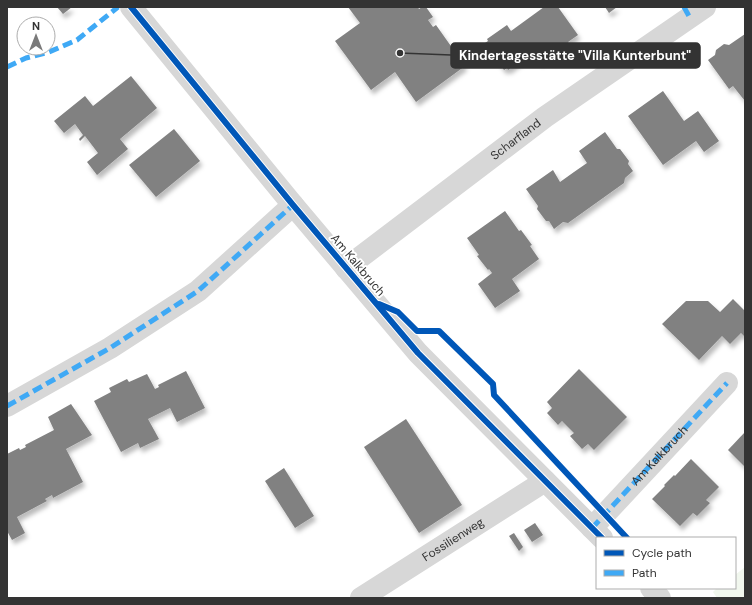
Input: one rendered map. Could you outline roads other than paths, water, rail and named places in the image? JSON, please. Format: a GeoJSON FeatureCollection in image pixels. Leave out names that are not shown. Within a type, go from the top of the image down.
{"type":"FeatureCollection","features":[{"type":"Feature","properties":{"kind":"street","name":"Am Kalkbruch"},"geometry":{"type":"LineString","coordinates":[[131,7],[293,205],[418,352],[596,533],[728,383]]}},
{"type":"Feature","properties":{"kind":"street","name":"Scharfland"},"geometry":{"type":"LineString","coordinates":[[346,268],[545,117],[693,11]]}},
{"type":"Feature","properties":{"kind":"street"},"geometry":{"type":"LineString","coordinates":[[7,406],[110,348],[198,291],[293,205]]}},
{"type":"Feature","properties":{"kind":"street","name":"Fossilienweg"},"geometry":{"type":"LineString","coordinates":[[361,598],[545,481]]}},
{"type":"Feature","properties":{"kind":"street"},"geometry":{"type":"LineString","coordinates":[[652,589],[660,598]]}},
{"type":"Feature","properties":{"kind":"place","name":"Kindertagesstätte \"Villa Kunterbunt\""},"geometry":{"type":"Point","coordinates":[400,53]}}]}
